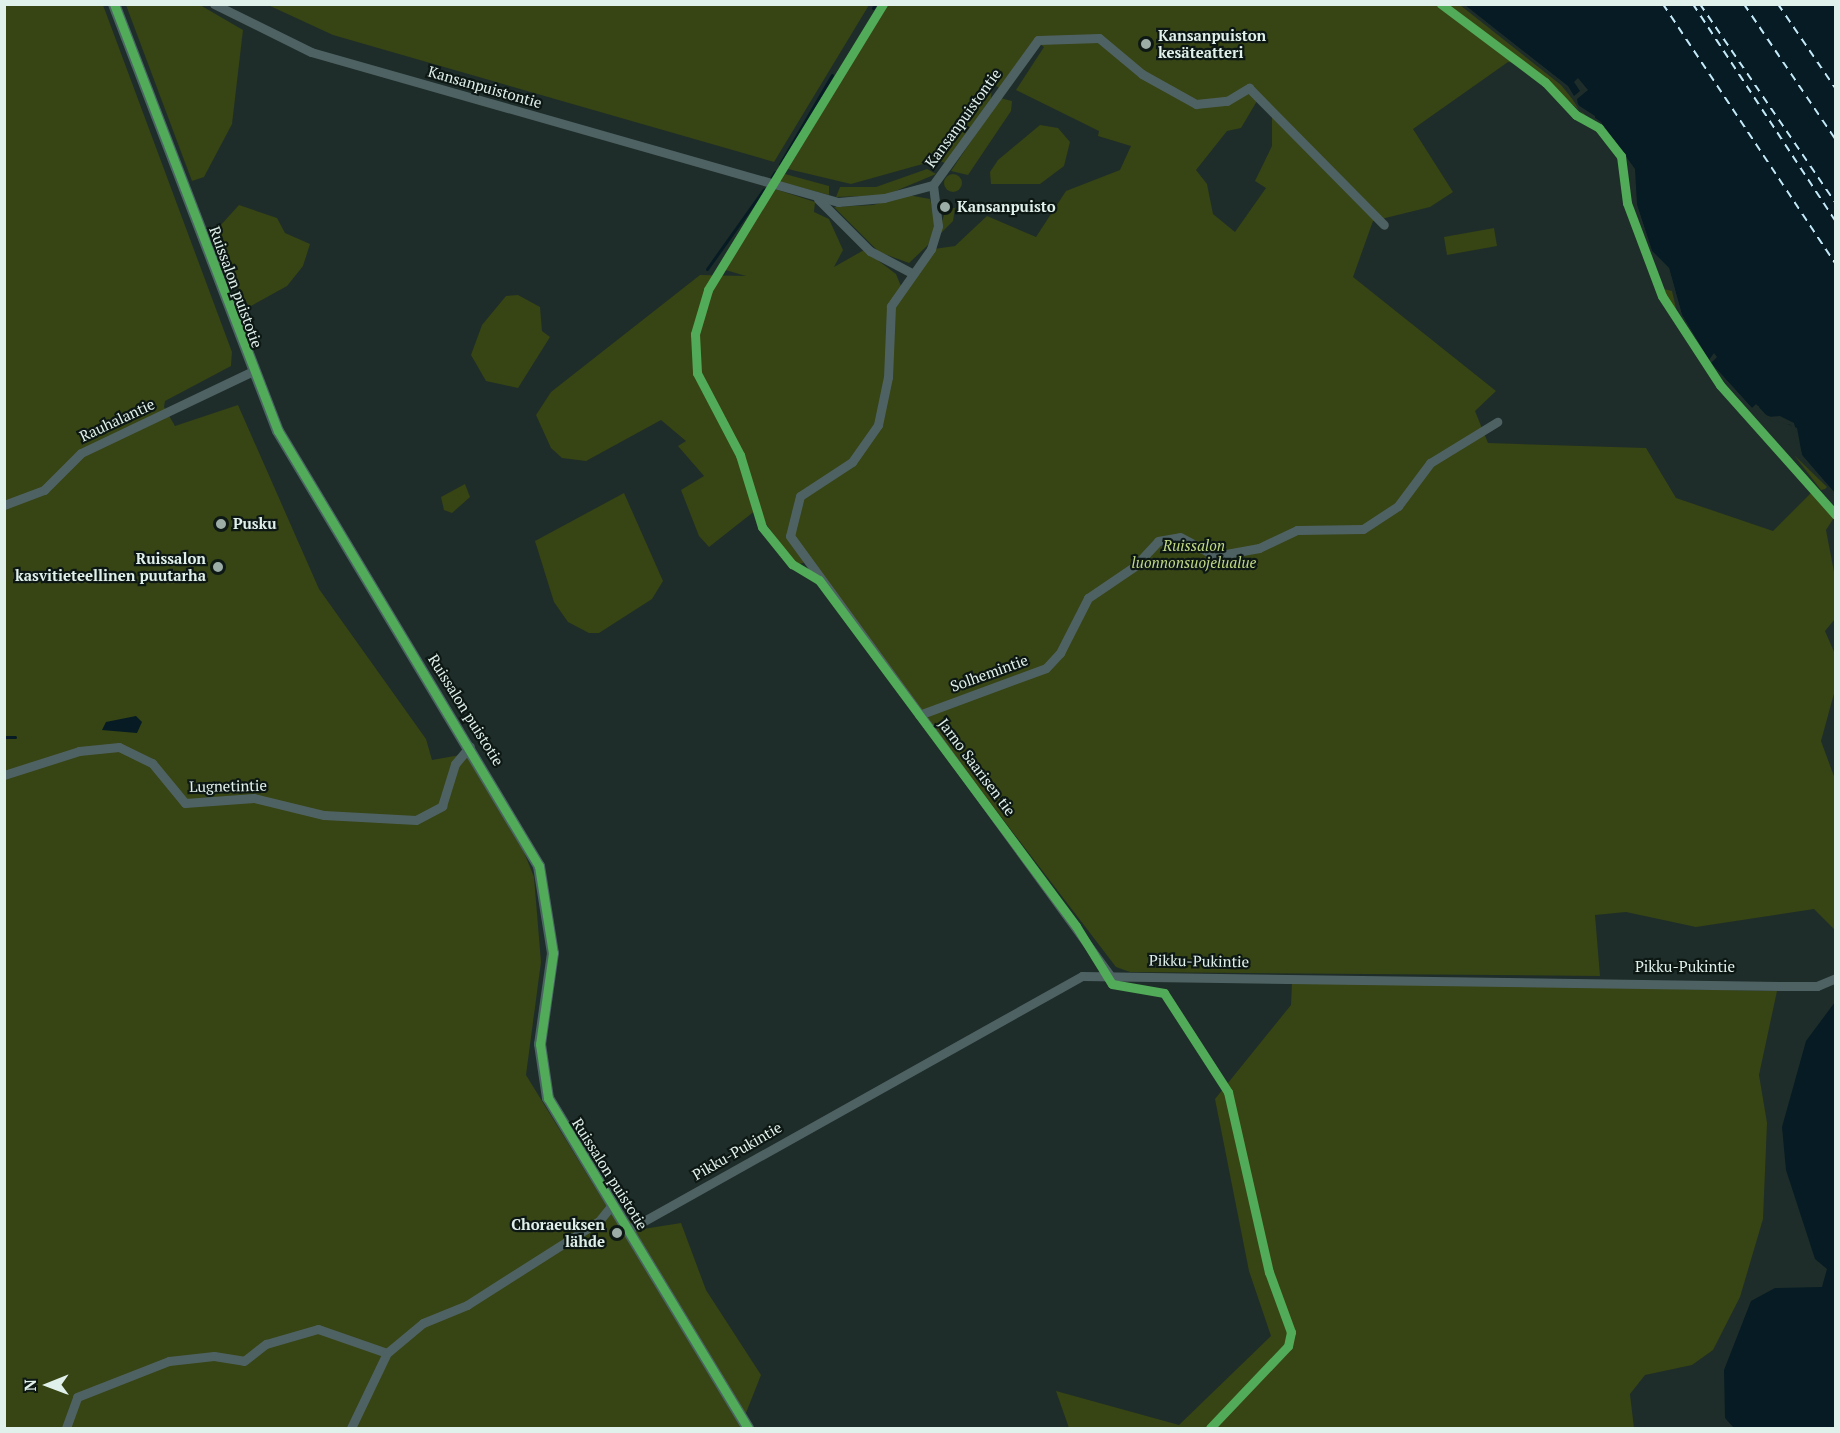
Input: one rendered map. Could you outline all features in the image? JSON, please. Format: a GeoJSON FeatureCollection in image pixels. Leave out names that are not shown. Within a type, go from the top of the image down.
{"type":"FeatureCollection","features":[{"type":"Feature","properties":{"kind":"street","name":"Ruissalon puistotie"},"geometry":{"type":"LineString","coordinates":[[114,4],[251,372],[278,431],[470,746],[539,866],[553,952],[541,1071],[555,1114],[748,1428]]}},
{"type":"Feature","properties":{"kind":"street","name":"Kansanpuistontie"},"geometry":{"type":"LineString","coordinates":[[214,4],[311,52],[818,199],[866,201],[933,185],[1038,40],[1099,38],[1142,74],[1196,104],[1227,101],[1249,88],[1384,225]]}},
{"type":"Feature","properties":{"kind":"street","name":"Jarno Saarisen tie"},"geometry":{"type":"LineString","coordinates":[[933,185],[940,219],[936,236],[910,272],[888,319],[888,377],[878,425],[852,462],[800,496],[790,536],[1109,974]]}},
{"type":"Feature","properties":{"kind":"street"},"geometry":{"type":"LineString","coordinates":[[818,199],[870,251],[910,272]]}},
{"type":"Feature","properties":{"kind":"street","name":"Rauhalantie"},"geometry":{"type":"LineString","coordinates":[[4,505],[44,490],[81,453],[251,372]]}},
{"type":"Feature","properties":{"kind":"street","name":"Solhemintie"},"geometry":{"type":"LineString","coordinates":[[919,716],[1046,668],[1065,645],[1089,598],[1135,566],[1158,541],[1180,537],[1215,556],[1269,545],[1297,530],[1363,529],[1398,506],[1430,463],[1497,422]]}},
{"type":"Feature","properties":{"kind":"street","name":"Lugnetintie"},"geometry":{"type":"LineString","coordinates":[[4,775],[79,751],[119,747],[152,763],[185,803],[254,798],[324,815],[416,820],[442,806],[455,764],[470,746]]}},
{"type":"Feature","properties":{"kind":"street","name":"Pikku-Pukintie"},"geometry":{"type":"LineString","coordinates":[[628,1230],[1060,983],[1109,974],[1782,986],[1817,986],[1836,978]]}},
{"type":"Feature","properties":{"kind":"street"},"geometry":{"type":"LineString","coordinates":[[351,1428],[387,1353],[423,1323],[467,1305],[598,1221],[612,1205]]}},
{"type":"Feature","properties":{"kind":"street"},"geometry":{"type":"LineString","coordinates":[[66,1428],[77,1397],[169,1360],[214,1356],[244,1361],[266,1344],[318,1329],[387,1353]]}},
{"type":"Feature","properties":{"kind":"green space"},"geometry":{"type":"Polygon","coordinates":[[[5,5],[103,5],[232,352],[231,366],[165,401],[164,407],[175,426],[238,405],[319,589],[426,739],[432,760],[466,754],[524,852],[534,877],[541,962],[526,1075],[606,1205],[643,1229],[681,1223],[706,1290],[761,1375],[740,1428],[5,1428],[5,5]]]}},
{"type":"Feature","properties":{"kind":"green space"},"geometry":{"type":"Polygon","coordinates":[[[126,5],[200,5],[243,30],[232,124],[204,177],[192,181],[126,5]]]}},
{"type":"Feature","properties":{"kind":"green space"},"geometry":{"type":"Polygon","coordinates":[[[268,5],[869,5],[774,162],[333,35],[268,5]]]}},
{"type":"Feature","properties":{"kind":"green space","name":"Ruissalon luonnonsuojelualue"},"geometry":{"type":"Polygon","coordinates":[[[887,5],[1460,5],[1561,85],[1587,117],[1528,65],[1508,62],[1413,129],[1453,192],[1430,207],[1373,221],[1353,277],[1496,391],[1475,411],[1488,443],[1646,448],[1676,498],[1773,531],[1814,490],[1835,516],[1826,530],[1835,577],[1835,619],[1825,631],[1835,654],[1835,690],[1821,741],[1835,779],[1835,930],[1814,909],[1696,927],[1626,912],[1595,915],[1600,976],[1130,972],[1116,967],[806,562],[796,565],[756,510],[709,547],[699,536],[681,490],[704,476],[678,446],[686,441],[661,420],[586,461],[562,458],[551,448],[536,415],[551,392],[700,275],[746,276],[722,269],[775,189],[815,202],[814,212],[829,219],[843,250],[834,267],[864,250],[896,274],[903,291],[934,249],[955,246],[987,216],[1036,237],[1066,191],[1120,170],[1131,146],[1098,136],[1099,131],[1016,90],[1044,47],[1034,40],[999,88],[992,83],[991,99],[945,163],[937,160],[851,184],[788,169],[887,5]],[[1257,101],[1241,128],[1227,131],[1196,170],[1207,184],[1213,214],[1235,232],[1266,188],[1255,181],[1272,146],[1272,116],[1257,101]]]}},
{"type":"Feature","properties":{"kind":"green space"},"geometry":{"type":"Polygon","coordinates":[[[1000,98],[1012,101],[1011,111],[968,175],[951,171],[1000,98]]]}},
{"type":"Feature","properties":{"kind":"green space"},"geometry":{"type":"Polygon","coordinates":[[[1040,125],[1058,128],[1070,142],[1064,166],[1040,184],[991,184],[990,172],[998,160],[1040,125]]]}},
{"type":"Feature","properties":{"kind":"green space"},"geometry":{"type":"Polygon","coordinates":[[[927,169],[936,174],[886,195],[836,197],[840,187],[876,187],[927,169]]]}},
{"type":"Feature","properties":{"kind":"green space"},"geometry":{"type":"Polygon","coordinates":[[[785,174],[829,186],[829,195],[777,181],[785,174]]]}},
{"type":"Feature","properties":{"kind":"green space"},"geometry":{"type":"Polygon","coordinates":[[[949,174],[957,174],[962,179],[960,190],[949,192],[944,187],[944,179],[949,174]]]}},
{"type":"Feature","properties":{"kind":"green space"},"geometry":{"type":"Polygon","coordinates":[[[908,195],[930,199],[936,224],[928,245],[909,263],[879,252],[834,207],[873,205],[908,195]]]}},
{"type":"Feature","properties":{"kind":"green space"},"geometry":{"type":"Polygon","coordinates":[[[239,205],[277,218],[285,233],[310,244],[303,266],[287,286],[249,307],[210,237],[239,205]]]}},
{"type":"Feature","properties":{"kind":"green space"},"geometry":{"type":"Polygon","coordinates":[[[946,208],[955,208],[953,221],[938,236],[946,208]]]}},
{"type":"Feature","properties":{"kind":"green space"},"geometry":{"type":"Polygon","coordinates":[[[1494,228],[1497,246],[1447,255],[1444,237],[1494,228]]]}},
{"type":"Feature","properties":{"kind":"green space"},"geometry":{"type":"Polygon","coordinates":[[[1664,289],[1672,291],[1678,317],[1701,353],[1674,313],[1664,289]]]}},
{"type":"Feature","properties":{"kind":"green space"},"geometry":{"type":"Polygon","coordinates":[[[518,295],[540,307],[542,331],[550,337],[518,388],[486,381],[471,355],[482,325],[506,296],[518,295]]]}},
{"type":"Feature","properties":{"kind":"green space"},"geometry":{"type":"Polygon","coordinates":[[[1794,455],[1827,487],[1825,489],[1821,490],[1794,455]]]}},
{"type":"Feature","properties":{"kind":"green space"},"geometry":{"type":"Polygon","coordinates":[[[465,484],[470,497],[452,513],[444,510],[441,497],[465,484]]]}},
{"type":"Feature","properties":{"kind":"green space"},"geometry":{"type":"Polygon","coordinates":[[[624,493],[663,581],[652,599],[599,633],[589,633],[568,622],[554,602],[535,541],[624,493]]]}},
{"type":"Feature","properties":{"kind":"green space"},"geometry":{"type":"Polygon","coordinates":[[[1292,982],[1777,991],[1759,1075],[1767,1123],[1763,1219],[1740,1297],[1713,1350],[1692,1365],[1645,1375],[1630,1394],[1634,1428],[1069,1428],[1056,1391],[1179,1425],[1271,1336],[1249,1271],[1215,1099],[1291,1005],[1292,982]]]}},
{"type":"Feature","properties":{"kind":"water"},"geometry":{"type":"Polygon","coordinates":[[[1465,5],[1835,5],[1835,493],[1802,455],[1797,428],[1759,412],[1759,406],[1752,408],[1711,363],[1682,315],[1669,268],[1652,251],[1637,205],[1635,169],[1601,122],[1581,108],[1560,80],[1465,5]]]}},
{"type":"Feature","properties":{"kind":"water"},"geometry":{"type":"Polygon","coordinates":[[[136,716],[142,722],[137,733],[102,730],[106,722],[136,716]]]}},
{"type":"Feature","properties":{"kind":"water"},"geometry":{"type":"Polygon","coordinates":[[[1835,1002],[1835,1428],[1734,1428],[1725,1418],[1724,1370],[1751,1301],[1775,1288],[1822,1287],[1827,1269],[1815,1259],[1786,1170],[1782,1127],[1806,1041],[1835,1002]]]}},
{"type":"Feature","properties":{"kind":"pier"},"geometry":{"type":"Polygon","coordinates":[[[1462,4],[1568,86],[1574,96],[1580,91],[1574,82],[1578,78],[1588,90],[1577,99],[1578,105],[1595,116],[1595,121],[1579,110],[1566,88],[1462,4]]]}},
{"type":"Feature","properties":{"kind":"pier"},"geometry":{"type":"Polygon","coordinates":[[[1632,164],[1637,205],[1652,251],[1669,268],[1682,315],[1709,360],[1714,353],[1717,357],[1711,363],[1752,408],[1756,404],[1768,417],[1780,416],[1794,423],[1802,455],[1836,496],[1800,456],[1791,425],[1772,421],[1737,400],[1707,363],[1679,316],[1669,270],[1648,249],[1631,191],[1632,164]]]}},
{"type":"Feature","properties":{"kind":"waterway"},"geometry":{"type":"LineString","coordinates":[[873,8],[875,4]]}},
{"type":"Feature","properties":{"kind":"waterway"},"geometry":{"type":"LineString","coordinates":[[780,164],[832,75]]}},
{"type":"Feature","properties":{"kind":"waterway"},"geometry":{"type":"LineString","coordinates":[[770,180],[775,172]]}},
{"type":"Feature","properties":{"kind":"waterway"},"geometry":{"type":"LineString","coordinates":[[707,269],[764,189]]}},
{"type":"Feature","properties":{"kind":"waterway"},"geometry":{"type":"LineString","coordinates":[[4,737],[15,737]]}},
{"type":"Feature","properties":{"kind":"ferry route"},"geometry":{"type":"LineString","coordinates":[[1663,4],[1836,264]]}},
{"type":"Feature","properties":{"kind":"ferry route"},"geometry":{"type":"LineString","coordinates":[[1693,4],[1836,222]]}},
{"type":"Feature","properties":{"kind":"ferry route"},"geometry":{"type":"LineString","coordinates":[[1700,4],[1836,203]]}},
{"type":"Feature","properties":{"kind":"ferry route"},"geometry":{"type":"LineString","coordinates":[[1744,4],[1836,140]]}},
{"type":"Feature","properties":{"kind":"ferry route"},"geometry":{"type":"LineString","coordinates":[[1778,4],[1836,89]]}},
{"type":"Feature","properties":{"kind":"cycle path"},"geometry":{"type":"LineString","coordinates":[[114,4],[278,431],[539,866],[553,953],[540,1044],[548,1098],[748,1428]]}},
{"type":"Feature","properties":{"kind":"cycle path"},"geometry":{"type":"LineString","coordinates":[[883,4],[708,290],[695,334],[697,373],[740,455],[762,527],[792,564],[819,580],[1076,926],[1112,984],[1164,993],[1228,1092],[1269,1272],[1291,1332],[1288,1346],[1210,1428]]}},
{"type":"Feature","properties":{"kind":"cycle path"},"geometry":{"type":"LineString","coordinates":[[1441,4],[1545,82],[1576,115],[1599,128],[1621,156],[1627,203],[1662,296],[1720,385],[1836,515]]}},
{"type":"Feature","properties":{"kind":"place","name":"Kansanpuiston kesäteatteri"},"geometry":{"type":"Point","coordinates":[1146,44]}},
{"type":"Feature","properties":{"kind":"place","name":"Kansanpuisto"},"geometry":{"type":"Point","coordinates":[945,207]}},
{"type":"Feature","properties":{"kind":"place","name":"Pusku"},"geometry":{"type":"Point","coordinates":[221,524]}},
{"type":"Feature","properties":{"kind":"place","name":"Ruissalon kasvitieteellinen puutarha"},"geometry":{"type":"Point","coordinates":[218,567]}},
{"type":"Feature","properties":{"kind":"place","name":"Choraeuksen lähde"},"geometry":{"type":"Point","coordinates":[617,1233]}}]}
